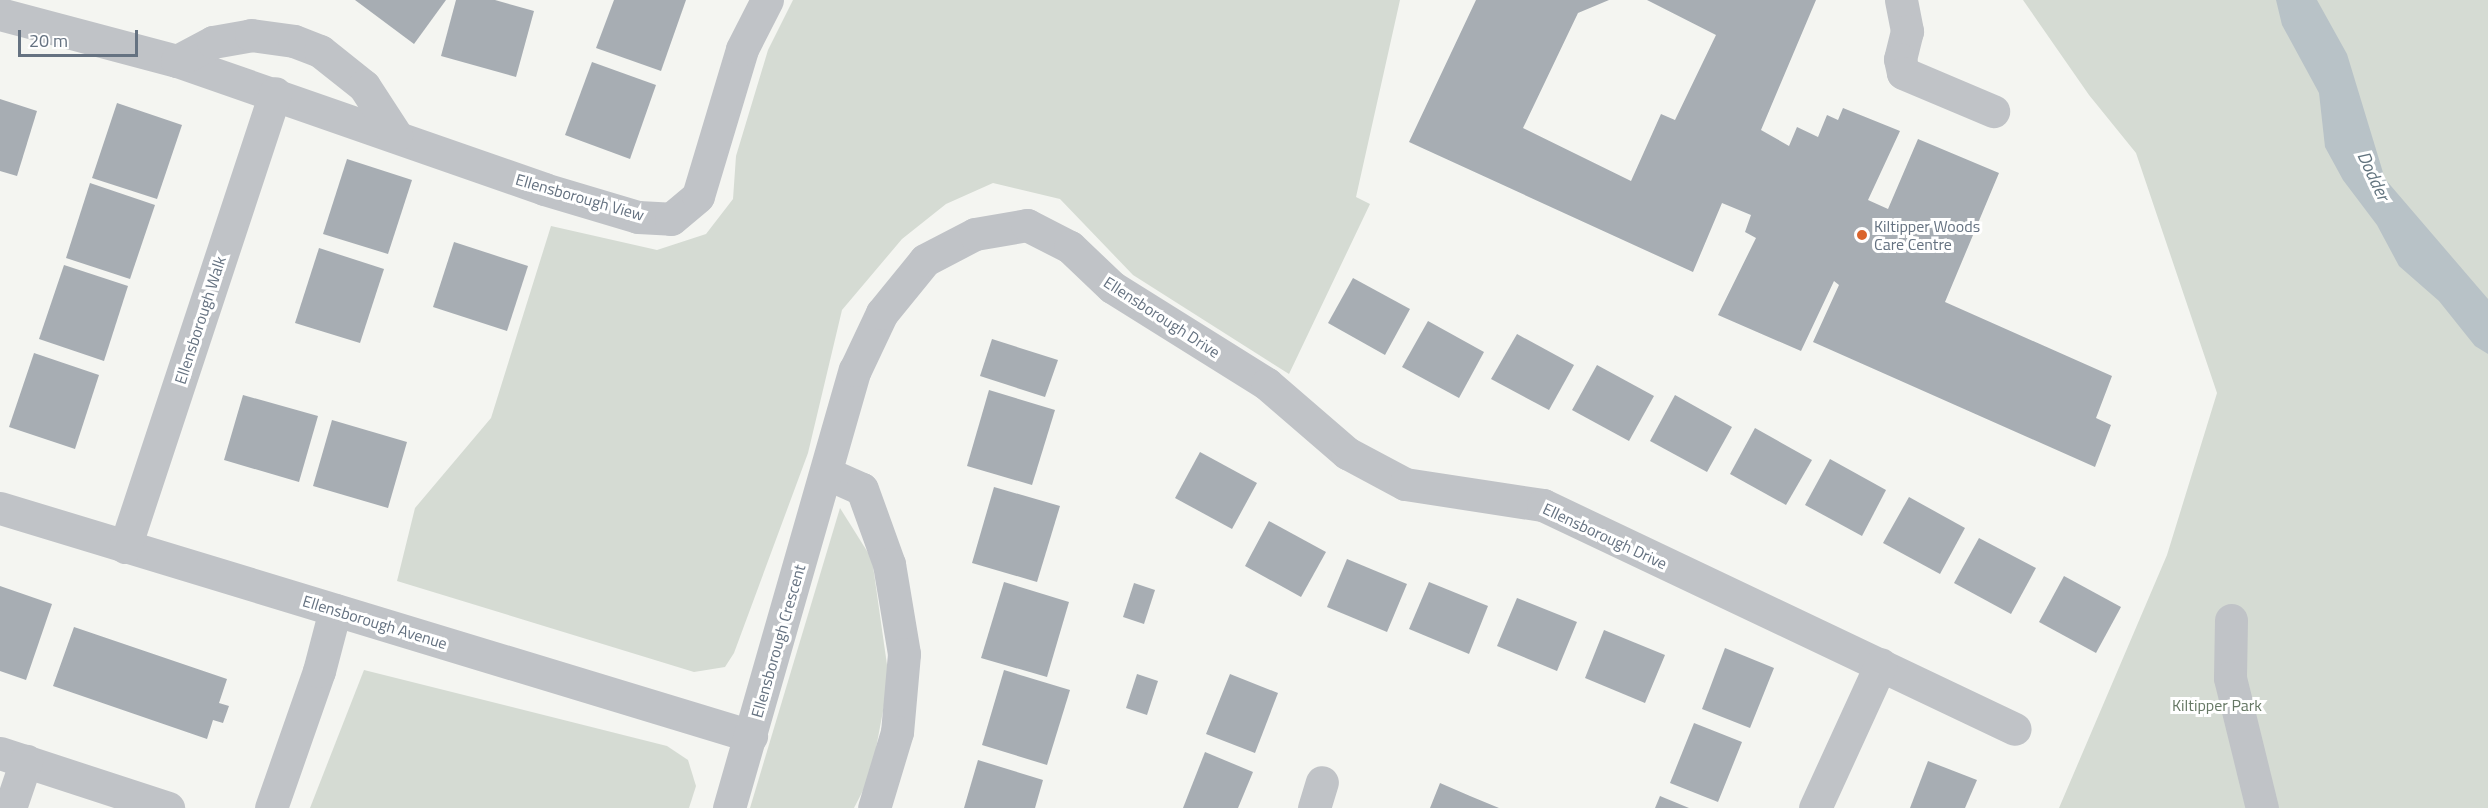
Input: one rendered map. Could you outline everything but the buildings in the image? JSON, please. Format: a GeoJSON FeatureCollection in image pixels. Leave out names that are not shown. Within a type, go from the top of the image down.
{"type":"FeatureCollection","features":[{"type":"Feature","properties":{"kind":"street","name":"Ellensborough View"},"geometry":{"type":"LineString","coordinates":[[0,14],[177,61],[396,135],[544,189],[638,217],[671,219],[698,196],[742,49],[767,0]]}},
{"type":"Feature","properties":{"kind":"street"},"geometry":{"type":"LineString","coordinates":[[1901,0],[1907,31],[1900,59],[1903,73],[1994,111]]}},
{"type":"Feature","properties":{"kind":"street"},"geometry":{"type":"LineString","coordinates":[[177,61],[213,42],[251,35],[294,41],[320,51],[363,86],[396,135]]}},
{"type":"Feature","properties":{"kind":"street","name":"Ellensborough Walk"},"geometry":{"type":"LineString","coordinates":[[125,547],[274,93]]}},
{"type":"Feature","properties":{"kind":"street","name":"Ellensborough Drive"},"geometry":{"type":"LineString","coordinates":[[925,260],[975,234],[1027,225],[1070,247],[1112,287],[1267,384],[1347,453],[1405,484],[1543,505],[2015,729]]}},
{"type":"Feature","properties":{"kind":"street","name":"Ellensborough Crescent"},"geometry":{"type":"LineString","coordinates":[[729,808],[855,370],[882,313],[925,260]]}},
{"type":"Feature","properties":{"kind":"street"},"geometry":{"type":"LineString","coordinates":[[826,473],[862,489],[889,564],[904,654],[897,732],[874,808]]}},
{"type":"Feature","properties":{"kind":"street","name":"Ellensborough Avenue"},"geometry":{"type":"LineString","coordinates":[[0,508],[751,736]]}},
{"type":"Feature","properties":{"kind":"street"},"geometry":{"type":"LineString","coordinates":[[271,808],[319,671],[335,610]]}},
{"type":"Feature","properties":{"kind":"street"},"geometry":{"type":"LineString","coordinates":[[2230,620],[2230,678],[2259,796]]}},
{"type":"Feature","properties":{"kind":"street"},"geometry":{"type":"LineString","coordinates":[[1815,808],[1881,664]]}},
{"type":"Feature","properties":{"kind":"street"},"geometry":{"type":"LineString","coordinates":[[10,808],[13,757],[168,808]]}},
{"type":"Feature","properties":{"kind":"green space"},"geometry":{"type":"Polygon","coordinates":[[[793,0],[1400,0],[1356,197],[1370,204],[1289,374],[1133,275],[1060,199],[993,183],[946,204],[902,239],[842,310],[808,453],[734,653],[725,667],[694,672],[397,581],[415,508],[491,418],[551,226],[657,250],[706,234],[733,199],[736,156],[768,50],[793,0]]]}},
{"type":"Feature","properties":{"kind":"green space","name":"Kiltipper Park"},"geometry":{"type":"Polygon","coordinates":[[[2023,0],[2488,0],[2488,808],[2059,808],[2167,555],[2217,393],[2136,153],[2089,95],[2023,0]]]}},
{"type":"Feature","properties":{"kind":"green space"},"geometry":{"type":"Polygon","coordinates":[[[840,508],[872,559],[889,679],[871,775],[854,808],[750,808],[840,508]]]}},
{"type":"Feature","properties":{"kind":"green space"},"geometry":{"type":"Polygon","coordinates":[[[364,670],[667,746],[688,760],[696,786],[689,808],[310,808],[364,670]]]}},
{"type":"Feature","properties":{"kind":"water","name":"Dodder"},"geometry":{"type":"Polygon","coordinates":[[[2276,0],[2317,0],[2347,54],[2385,179],[2488,299],[2488,354],[2475,346],[2439,301],[2399,266],[2377,225],[2343,180],[2325,147],[2319,93],[2282,25],[2276,0]]]}},
{"type":"Feature","properties":{"kind":"place","name":"Kiltipper Woods Care Centre"},"geometry":{"type":"Point","coordinates":[1862,235]}}]}
